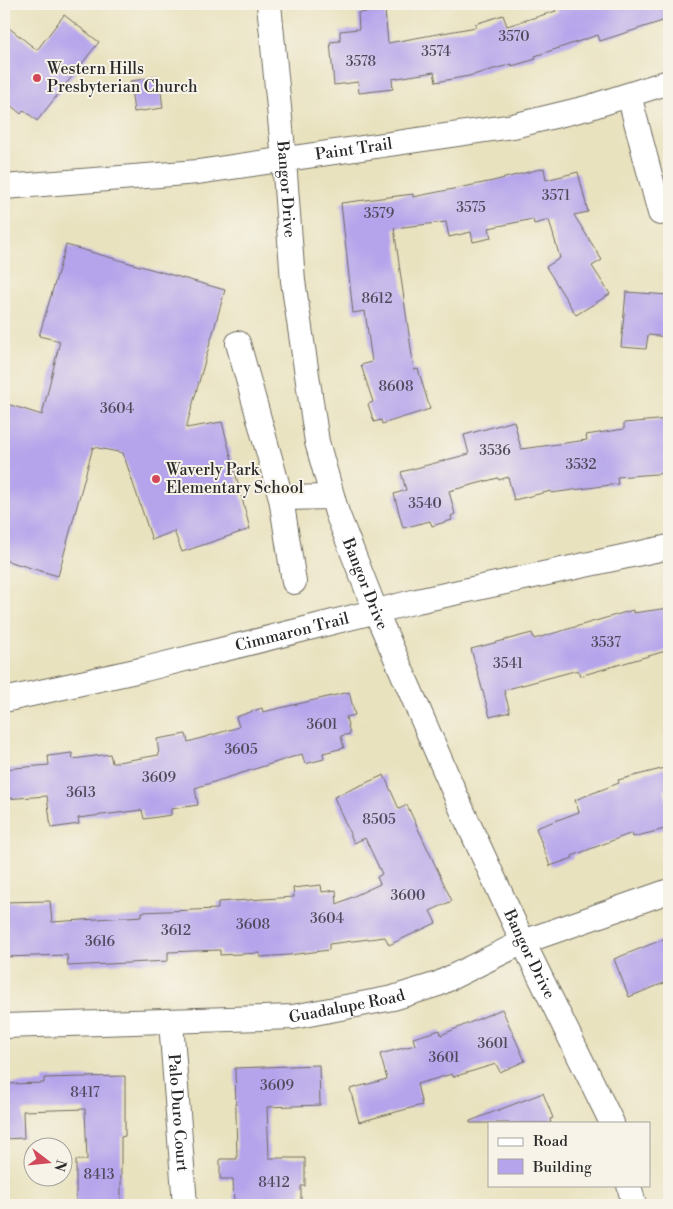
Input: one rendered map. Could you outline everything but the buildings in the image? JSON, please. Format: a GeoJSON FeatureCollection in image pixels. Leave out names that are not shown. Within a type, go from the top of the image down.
{"type":"FeatureCollection","features":[{"type":"Feature","properties":{"kind":"street","name":"Bangor Drive"},"geometry":{"type":"LineString","coordinates":[[269,4],[296,300],[317,442],[332,497],[376,612],[462,810],[523,942],[612,1122]]}},
{"type":"Feature","properties":{"kind":"street","name":"Paint Trail"},"geometry":{"type":"LineString","coordinates":[[4,187],[198,172],[513,126],[587,108],[669,82]]}},
{"type":"Feature","properties":{"kind":"street"},"geometry":{"type":"LineString","coordinates":[[629,95],[660,213]]}},
{"type":"Feature","properties":{"kind":"street"},"geometry":{"type":"LineString","coordinates":[[238,342],[281,498],[294,582]]}},
{"type":"Feature","properties":{"kind":"street"},"geometry":{"type":"LineString","coordinates":[[281,498],[332,497]]}},
{"type":"Feature","properties":{"kind":"street","name":"Cimmaron Trail"},"geometry":{"type":"LineString","coordinates":[[4,700],[145,669],[417,601],[669,547]]}},
{"type":"Feature","properties":{"kind":"street","name":"Guadalupe Road"},"geometry":{"type":"LineString","coordinates":[[4,1026],[293,1017],[393,998],[438,984],[523,942],[669,891]]}},
{"type":"Feature","properties":{"kind":"street","name":"Palo Duro Court"},"geometry":{"type":"LineString","coordinates":[[171,1022],[185,1205]]}},
{"type":"Feature","properties":{"kind":"street"},"geometry":{"type":"LineString","coordinates":[[629,1186],[634,1205]]}},
{"type":"Feature","properties":{"kind":"place","name":"Western Hills Presbyterian Church"},"geometry":{"type":"Point","coordinates":[37,78]}},
{"type":"Feature","properties":{"kind":"place","name":"Waverly Park Elementary School"},"geometry":{"type":"Point","coordinates":[156,479]}}]}
